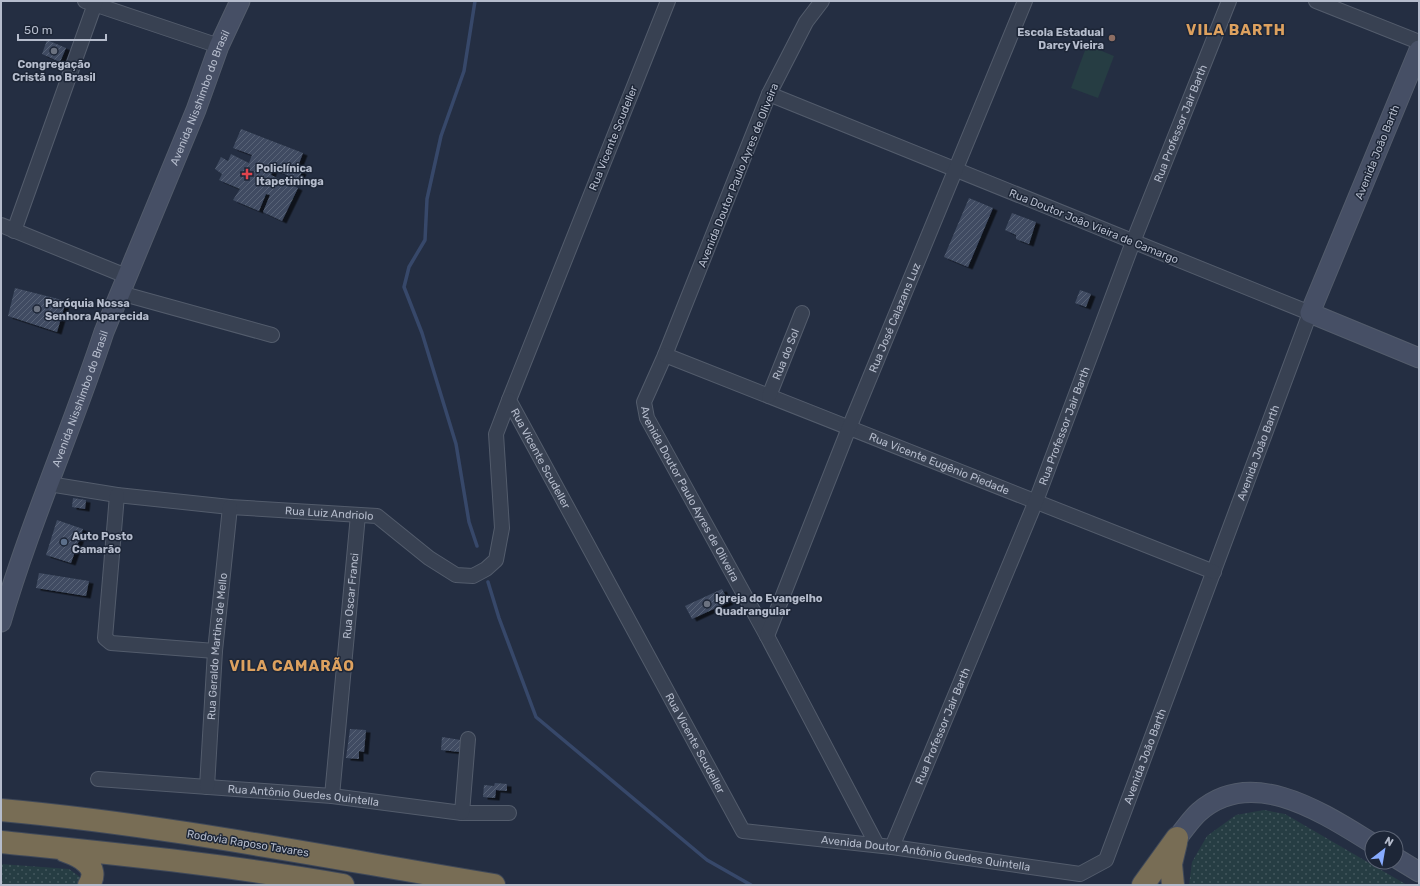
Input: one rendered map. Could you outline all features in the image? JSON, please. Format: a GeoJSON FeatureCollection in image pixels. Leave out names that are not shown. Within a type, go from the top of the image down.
{"type":"FeatureCollection","features":[{"type":"Feature","properties":{"kind":"highway","name":"Rodovia Raposo Tavares"},"geometry":{"type":"LineString","coordinates":[[1,810],[107,821],[274,846],[494,885]]}},
{"type":"Feature","properties":{"kind":"highway"},"geometry":{"type":"LineString","coordinates":[[1143,885],[1177,838]]}},
{"type":"Feature","properties":{"kind":"highway"},"geometry":{"type":"LineString","coordinates":[[1173,885],[1171,864],[1177,838]]}},
{"type":"Feature","properties":{"kind":"highway"},"geometry":{"type":"LineString","coordinates":[[1,842],[162,858],[256,870],[343,885]]}},
{"type":"Feature","properties":{"kind":"highway"},"geometry":{"type":"LineString","coordinates":[[52,847],[85,859],[91,870],[92,876],[89,885]]}},
{"type":"Feature","properties":{"kind":"main road","name":"Avenida Nisshimbo do Brasil"},"geometry":{"type":"LineString","coordinates":[[1,622],[21,557],[104,332],[196,110],[219,46],[240,1]]}},
{"type":"Feature","properties":{"kind":"main road","name":"Avenida Nisshimbo do Brasil"},"geometry":{"type":"LineString","coordinates":[[230,23],[247,1]]}},
{"type":"Feature","properties":{"kind":"main road","name":"Avenida João Barth"},"geometry":{"type":"LineString","coordinates":[[1310,313],[1419,50]]}},
{"type":"Feature","properties":{"kind":"main road","name":"Rua Doutor João Vieira de Camargo"},"geometry":{"type":"LineString","coordinates":[[1310,313],[1419,358]]}},
{"type":"Feature","properties":{"kind":"main road"},"geometry":{"type":"LineString","coordinates":[[1177,838],[1199,812],[1225,796],[1256,791],[1300,803],[1332,818],[1364,838]]}},
{"type":"Feature","properties":{"kind":"main road"},"geometry":{"type":"LineString","coordinates":[[1404,863],[1419,872]]}},
{"type":"Feature","properties":{"kind":"street","name":"Rua Vicente Scudeller"},"geometry":{"type":"LineString","coordinates":[[668,1],[509,400],[743,831]]}},
{"type":"Feature","properties":{"kind":"street","name":"Avenida Doutor Paulo Ayres de Oliveira"},"geometry":{"type":"LineString","coordinates":[[822,1],[806,22],[769,94],[665,355],[644,402],[647,418],[767,636],[877,845]]}},
{"type":"Feature","properties":{"kind":"street","name":"Rua José Calazans Luz"},"geometry":{"type":"LineString","coordinates":[[767,636],[849,428],[1025,1]]}},
{"type":"Feature","properties":{"kind":"street","name":"Rua Professor Jair Barth"},"geometry":{"type":"LineString","coordinates":[[892,847],[1036,501],[1133,242],[1229,1]]}},
{"type":"Feature","properties":{"kind":"street"},"geometry":{"type":"LineString","coordinates":[[1316,1],[1419,42]]}},
{"type":"Feature","properties":{"kind":"street"},"geometry":{"type":"LineString","coordinates":[[219,46],[92,2],[8,228],[123,284],[272,335]]}},
{"type":"Feature","properties":{"kind":"street","name":"Rua Doutor João Vieira de Camargo"},"geometry":{"type":"LineString","coordinates":[[769,94],[1310,313]]}},
{"type":"Feature","properties":{"kind":"street","name":"Rua do Sol"},"geometry":{"type":"LineString","coordinates":[[769,396],[802,313]]}},
{"type":"Feature","properties":{"kind":"street","name":"Avenida João Barth"},"geometry":{"type":"LineString","coordinates":[[1106,860],[1310,313]]}},
{"type":"Feature","properties":{"kind":"street","name":"Rua Vicente Eugênio Piedade"},"geometry":{"type":"LineString","coordinates":[[665,355],[1214,572]]}},
{"type":"Feature","properties":{"kind":"street","name":"Rua Luiz Andriolo"},"geometry":{"type":"LineString","coordinates":[[49,484],[117,495],[230,507],[377,516],[429,558],[456,575],[473,576],[486,569],[496,560],[502,528],[496,434],[509,400]]}},
{"type":"Feature","properties":{"kind":"street"},"geometry":{"type":"LineString","coordinates":[[117,495],[105,638],[111,643],[215,651]]}},
{"type":"Feature","properties":{"kind":"street","name":"Rua Geraldo Martins de Mello"},"geometry":{"type":"LineString","coordinates":[[207,786],[215,651],[230,507]]}},
{"type":"Feature","properties":{"kind":"street","name":"Rua Oscar Franci"},"geometry":{"type":"LineString","coordinates":[[332,796],[358,515]]}},
{"type":"Feature","properties":{"kind":"street"},"geometry":{"type":"LineString","coordinates":[[462,813],[468,738]]}},
{"type":"Feature","properties":{"kind":"street","name":"Rua Antônio Guedes Quintella"},"geometry":{"type":"LineString","coordinates":[[98,779],[332,796],[462,813],[509,812]]}},
{"type":"Feature","properties":{"kind":"street","name":"Avenida Doutor Antônio Guedes Quintella"},"geometry":{"type":"LineString","coordinates":[[743,831],[877,845],[1080,874],[1106,860]]}},
{"type":"Feature","properties":{"kind":"green space"},"geometry":{"type":"Polygon","coordinates":[[[1087,45],[1114,56],[1098,98],[1071,88],[1087,45]]]}},
{"type":"Feature","properties":{"kind":"green space"},"geometry":{"type":"Polygon","coordinates":[[[1264,810],[1285,814],[1364,860],[1364,870],[1381,870],[1407,885],[1189,885],[1192,862],[1207,836],[1236,815],[1264,810]]]}},
{"type":"Feature","properties":{"kind":"green space"},"geometry":{"type":"Polygon","coordinates":[[[1,864],[69,869],[80,877],[80,885],[1,885],[1,864]]]}},
{"type":"Feature","properties":{"kind":"building","name":"Congregação Cristã no Brasil"},"geometry":{"type":"Polygon","coordinates":[[[47,40],[66,48],[60,62],[42,54],[47,40]]]}},
{"type":"Feature","properties":{"kind":"building","name":"Policlínica Itapetininga"},"geometry":{"type":"Polygon","coordinates":[[[241,129],[303,153],[297,169],[302,172],[298,180],[273,169],[271,175],[298,188],[282,221],[263,212],[270,195],[266,194],[259,211],[233,200],[240,189],[219,180],[222,174],[215,169],[221,157],[228,161],[231,154],[249,163],[252,155],[233,148],[241,129]]]}},
{"type":"Feature","properties":{"kind":"building"},"geometry":{"type":"Polygon","coordinates":[[[969,198],[993,208],[968,267],[944,257],[969,198]]]}},
{"type":"Feature","properties":{"kind":"building"},"geometry":{"type":"Polygon","coordinates":[[[1012,213],[1036,222],[1029,244],[1016,239],[1016,235],[1005,230],[1012,213]]]}},
{"type":"Feature","properties":{"kind":"building","name":"Paróquia Nossa Senhora Aparecida"},"geometry":{"type":"Polygon","coordinates":[[[15,288],[66,301],[57,332],[8,316],[15,288]]]}},
{"type":"Feature","properties":{"kind":"building"},"geometry":{"type":"Polygon","coordinates":[[[1080,290],[1091,294],[1086,307],[1075,303],[1080,290]]]}},
{"type":"Feature","properties":{"kind":"building"},"geometry":{"type":"Polygon","coordinates":[[[73,498],[86,500],[85,509],[72,507],[73,498]]]}},
{"type":"Feature","properties":{"kind":"building","name":"Auto Posto Camarão"},"geometry":{"type":"Polygon","coordinates":[[[57,520],[83,529],[71,563],[46,555],[57,520]]]}},
{"type":"Feature","properties":{"kind":"building"},"geometry":{"type":"Polygon","coordinates":[[[39,573],[89,581],[86,596],[36,588],[39,573]]]}},
{"type":"Feature","properties":{"kind":"building","name":"Igreja do Evangelho Quadrangular"},"geometry":{"type":"Polygon","coordinates":[[[722,589],[729,602],[692,619],[685,606],[722,589]]]}},
{"type":"Feature","properties":{"kind":"building"},"geometry":{"type":"Polygon","coordinates":[[[350,729],[366,730],[364,752],[359,751],[359,759],[346,758],[350,729]]]}},
{"type":"Feature","properties":{"kind":"building"},"geometry":{"type":"Polygon","coordinates":[[[442,737],[461,740],[460,752],[441,750],[442,737]]]}},
{"type":"Feature","properties":{"kind":"building"},"geometry":{"type":"Polygon","coordinates":[[[495,783],[507,784],[507,791],[496,790],[495,798],[483,797],[484,785],[494,786],[495,783]]]}},
{"type":"Feature","properties":{"kind":"waterway"},"geometry":{"type":"LineString","coordinates":[[475,1],[464,71],[441,136],[427,199],[425,240],[409,267],[404,287],[422,333],[456,444],[469,522],[477,546]]}},
{"type":"Feature","properties":{"kind":"waterway"},"geometry":{"type":"LineString","coordinates":[[488,582],[499,618],[536,717],[707,860],[751,885]]}},
{"type":"Feature","properties":{"kind":"place","name":"Escola Estadual Darcy Vieira"},"geometry":{"type":"Point","coordinates":[1112,38]}},
{"type":"Feature","properties":{"kind":"place","name":"Congregação Cristã no Brasil"},"geometry":{"type":"Point","coordinates":[54,51]}},
{"type":"Feature","properties":{"kind":"place","name":"Policlínica Itapetininga"},"geometry":{"type":"Point","coordinates":[247,174]}},
{"type":"Feature","properties":{"kind":"place","name":"Paróquia Nossa Senhora Aparecida"},"geometry":{"type":"Point","coordinates":[37,309]}},
{"type":"Feature","properties":{"kind":"place","name":"Auto Posto Camarão"},"geometry":{"type":"Point","coordinates":[64,542]}},
{"type":"Feature","properties":{"kind":"place","name":"Igreja do Evangelho Quadrangular"},"geometry":{"type":"Point","coordinates":[707,604]}},
{"type":"Feature","properties":{"kind":"district","name":"VILA BARTH"},"geometry":{"type":"Point","coordinates":[1236,30]}},
{"type":"Feature","properties":{"kind":"district","name":"VILA CAMARÃO"},"geometry":{"type":"Point","coordinates":[292,666]}}]}
